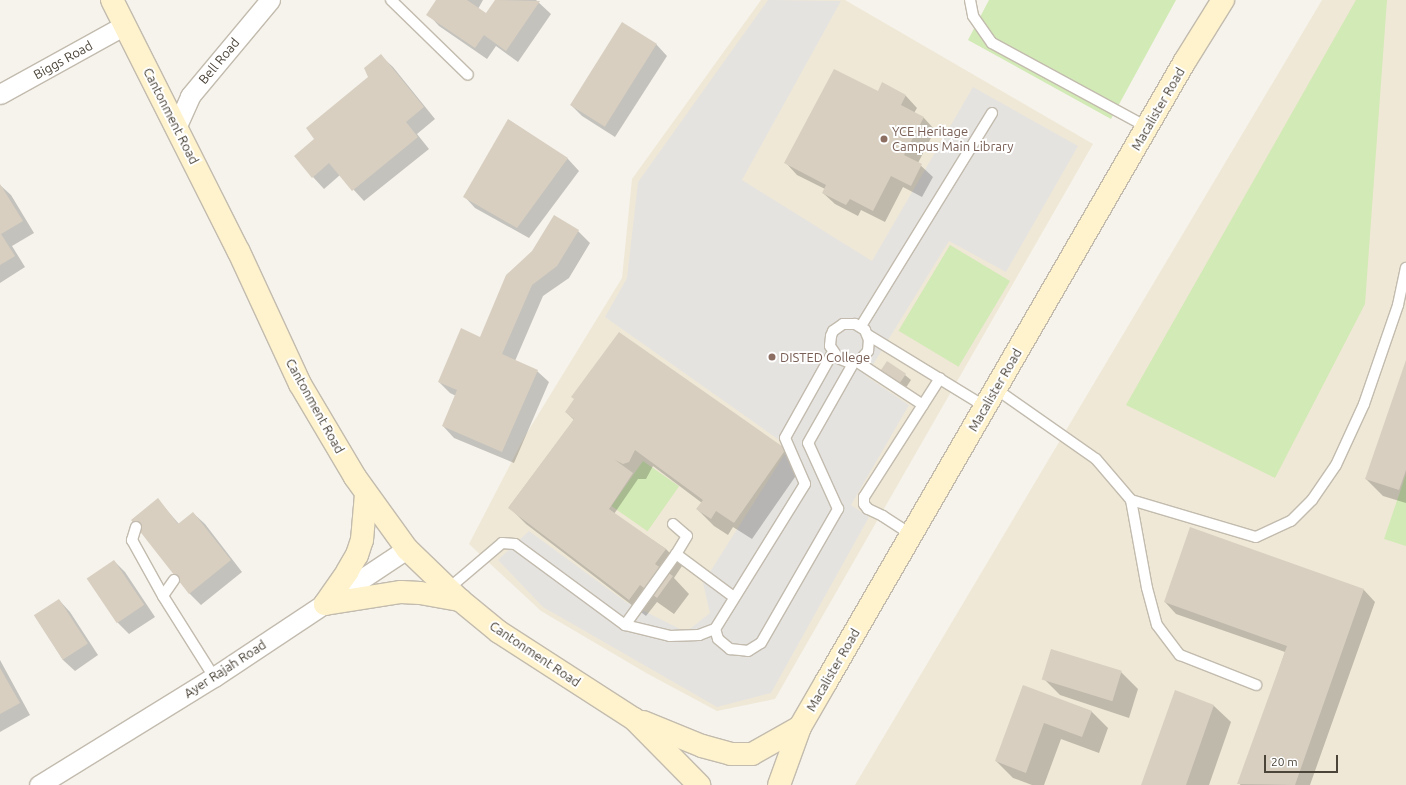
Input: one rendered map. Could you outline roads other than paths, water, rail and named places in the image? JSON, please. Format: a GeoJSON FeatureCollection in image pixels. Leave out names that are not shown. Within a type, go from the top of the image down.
{"type":"FeatureCollection","features":[{"type":"Feature","properties":{"kind":"main road","name":"Cantonment Road"},"geometry":{"type":"LineString","coordinates":[[112,0],[239,252],[300,384],[366,494],[408,549],[454,594],[499,632],[634,719]]}},
{"type":"Feature","properties":{"kind":"main road","name":"Macalister Road"},"geometry":{"type":"LineString","coordinates":[[779,785],[800,727],[1147,127],[1223,0]]}},
{"type":"Feature","properties":{"kind":"main road"},"geometry":{"type":"LineString","coordinates":[[325,604],[348,572],[357,555],[362,540],[366,494]]}},
{"type":"Feature","properties":{"kind":"main road"},"geometry":{"type":"LineString","coordinates":[[325,604],[401,592],[454,594]]}},
{"type":"Feature","properties":{"kind":"main road"},"geometry":{"type":"LineString","coordinates":[[634,719],[702,746],[731,754],[752,754],[800,727]]}},
{"type":"Feature","properties":{"kind":"main road"},"geometry":{"type":"LineString","coordinates":[[634,719],[699,785]]}},
{"type":"Feature","properties":{"kind":"street","name":"Bell Road"},"geometry":{"type":"LineString","coordinates":[[176,128],[190,96],[270,0]]}},
{"type":"Feature","properties":{"kind":"street","name":"Biggs Road"},"geometry":{"type":"LineString","coordinates":[[0,94],[125,25]]}},
{"type":"Feature","properties":{"kind":"street","name":"Ayer Rajah Road"},"geometry":{"type":"LineString","coordinates":[[40,785],[214,677],[408,549]]}},
{"type":"Feature","properties":{"kind":"lane"},"geometry":{"type":"LineString","coordinates":[[391,0],[468,75]]}},
{"type":"Feature","properties":{"kind":"lane"},"geometry":{"type":"LineString","coordinates":[[970,0],[973,16],[992,44],[1147,127]]}},
{"type":"Feature","properties":{"kind":"lane"},"geometry":{"type":"LineString","coordinates":[[860,326],[992,113]]}},
{"type":"Feature","properties":{"kind":"lane"},"geometry":{"type":"LineString","coordinates":[[1131,500],[1256,537],[1291,521],[1312,500],[1336,465],[1364,404],[1398,305],[1406,268]]}},
{"type":"Feature","properties":{"kind":"lane"},"geometry":{"type":"LineString","coordinates":[[923,404],[855,361],[843,361],[833,352],[830,346],[831,336],[838,327],[849,323],[860,326],[868,335],[940,378],[991,398],[1096,459],[1131,500],[1147,588],[1157,625],[1180,655],[1256,685]]}},
{"type":"Feature","properties":{"kind":"lane"},"geometry":{"type":"LineString","coordinates":[[715,629],[718,639],[730,650],[748,651],[761,643],[838,509],[808,443],[855,361],[865,355],[868,351],[868,335]]}},
{"type":"Feature","properties":{"kind":"lane"},"geometry":{"type":"LineString","coordinates":[[454,594],[502,543],[515,544],[625,625],[670,636],[699,635],[715,629],[805,484],[785,438],[833,352]]}},
{"type":"Feature","properties":{"kind":"lane"},"geometry":{"type":"LineString","coordinates":[[912,535],[883,516],[868,509],[864,504],[864,497],[940,378]]}},
{"type":"Feature","properties":{"kind":"lane"},"geometry":{"type":"LineString","coordinates":[[625,625],[676,554],[687,536],[672,524]]}},
{"type":"Feature","properties":{"kind":"lane"},"geometry":{"type":"LineString","coordinates":[[136,528],[132,540],[164,596],[214,677]]}},
{"type":"Feature","properties":{"kind":"lane"},"geometry":{"type":"LineString","coordinates":[[676,554],[734,597]]}},
{"type":"Feature","properties":{"kind":"lane"},"geometry":{"type":"LineString","coordinates":[[164,596],[174,580]]}},
{"type":"Feature","properties":{"kind":"place","name":"YCE Heritage Campus Main Library"},"geometry":{"type":"Point","coordinates":[884,139]}},
{"type":"Feature","properties":{"kind":"place","name":"DISTED College"},"geometry":{"type":"Point","coordinates":[772,357]}}]}
